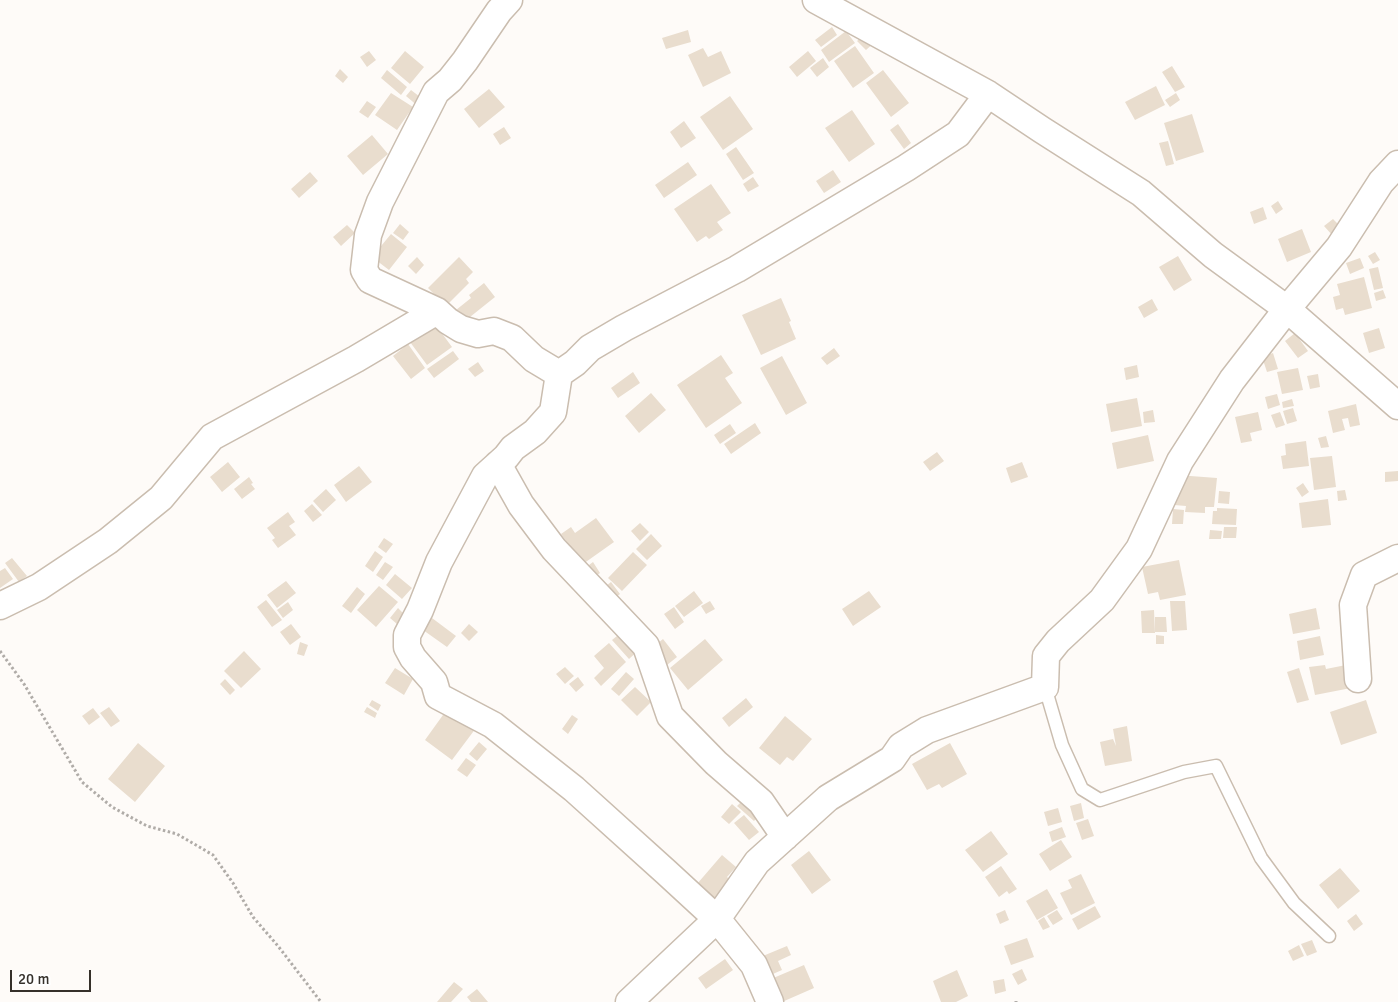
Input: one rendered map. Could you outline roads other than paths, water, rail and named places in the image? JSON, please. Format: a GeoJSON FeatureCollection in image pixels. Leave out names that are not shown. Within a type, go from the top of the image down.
{"type":"FeatureCollection","features":[{"type":"Feature","properties":{"kind":"street"},"geometry":{"type":"LineString","coordinates":[[509,0],[499,11],[450,80],[436,92],[380,202],[368,235],[364,270],[370,280],[437,311],[461,329],[478,334],[494,331],[512,338],[534,359],[559,374]]}},
{"type":"Feature","properties":{"kind":"street"},"geometry":{"type":"LineString","coordinates":[[816,0],[988,94],[1141,193],[1214,255],[1287,309],[1398,406]]}},
{"type":"Feature","properties":{"kind":"street"},"geometry":{"type":"LineString","coordinates":[[770,1002],[754,965],[717,919],[574,789],[493,724],[438,696],[434,682],[413,658],[407,647],[407,635],[439,562],[485,476],[506,458],[513,448],[535,432],[553,412],[559,374],[575,363],[590,348],[615,333],[737,269],[906,168],[958,134],[988,94]]}},
{"type":"Feature","properties":{"kind":"street"},"geometry":{"type":"LineString","coordinates":[[629,1002],[717,919],[757,862],[828,798],[892,759],[901,746],[927,730],[1045,687],[1046,656],[1058,641],[1102,600],[1139,549],[1180,461],[1232,380],[1287,309],[1340,248],[1381,182],[1398,164]]}},
{"type":"Feature","properties":{"kind":"street"},"geometry":{"type":"LineString","coordinates":[[0,606],[39,587],[108,540],[161,498],[212,437],[356,360],[437,311]]}},
{"type":"Feature","properties":{"kind":"street"},"geometry":{"type":"LineString","coordinates":[[498,464],[522,505],[554,549],[646,646],[670,716],[716,763],[761,802],[785,837]]}},
{"type":"Feature","properties":{"kind":"street"},"geometry":{"type":"LineString","coordinates":[[1358,679],[1353,605],[1364,575],[1398,558]]}},
{"type":"Feature","properties":{"kind":"lane"},"geometry":{"type":"LineString","coordinates":[[1045,687],[1062,745],[1082,789],[1100,800],[1184,772],[1216,766],[1261,858],[1294,903],[1329,936]]}}]}
